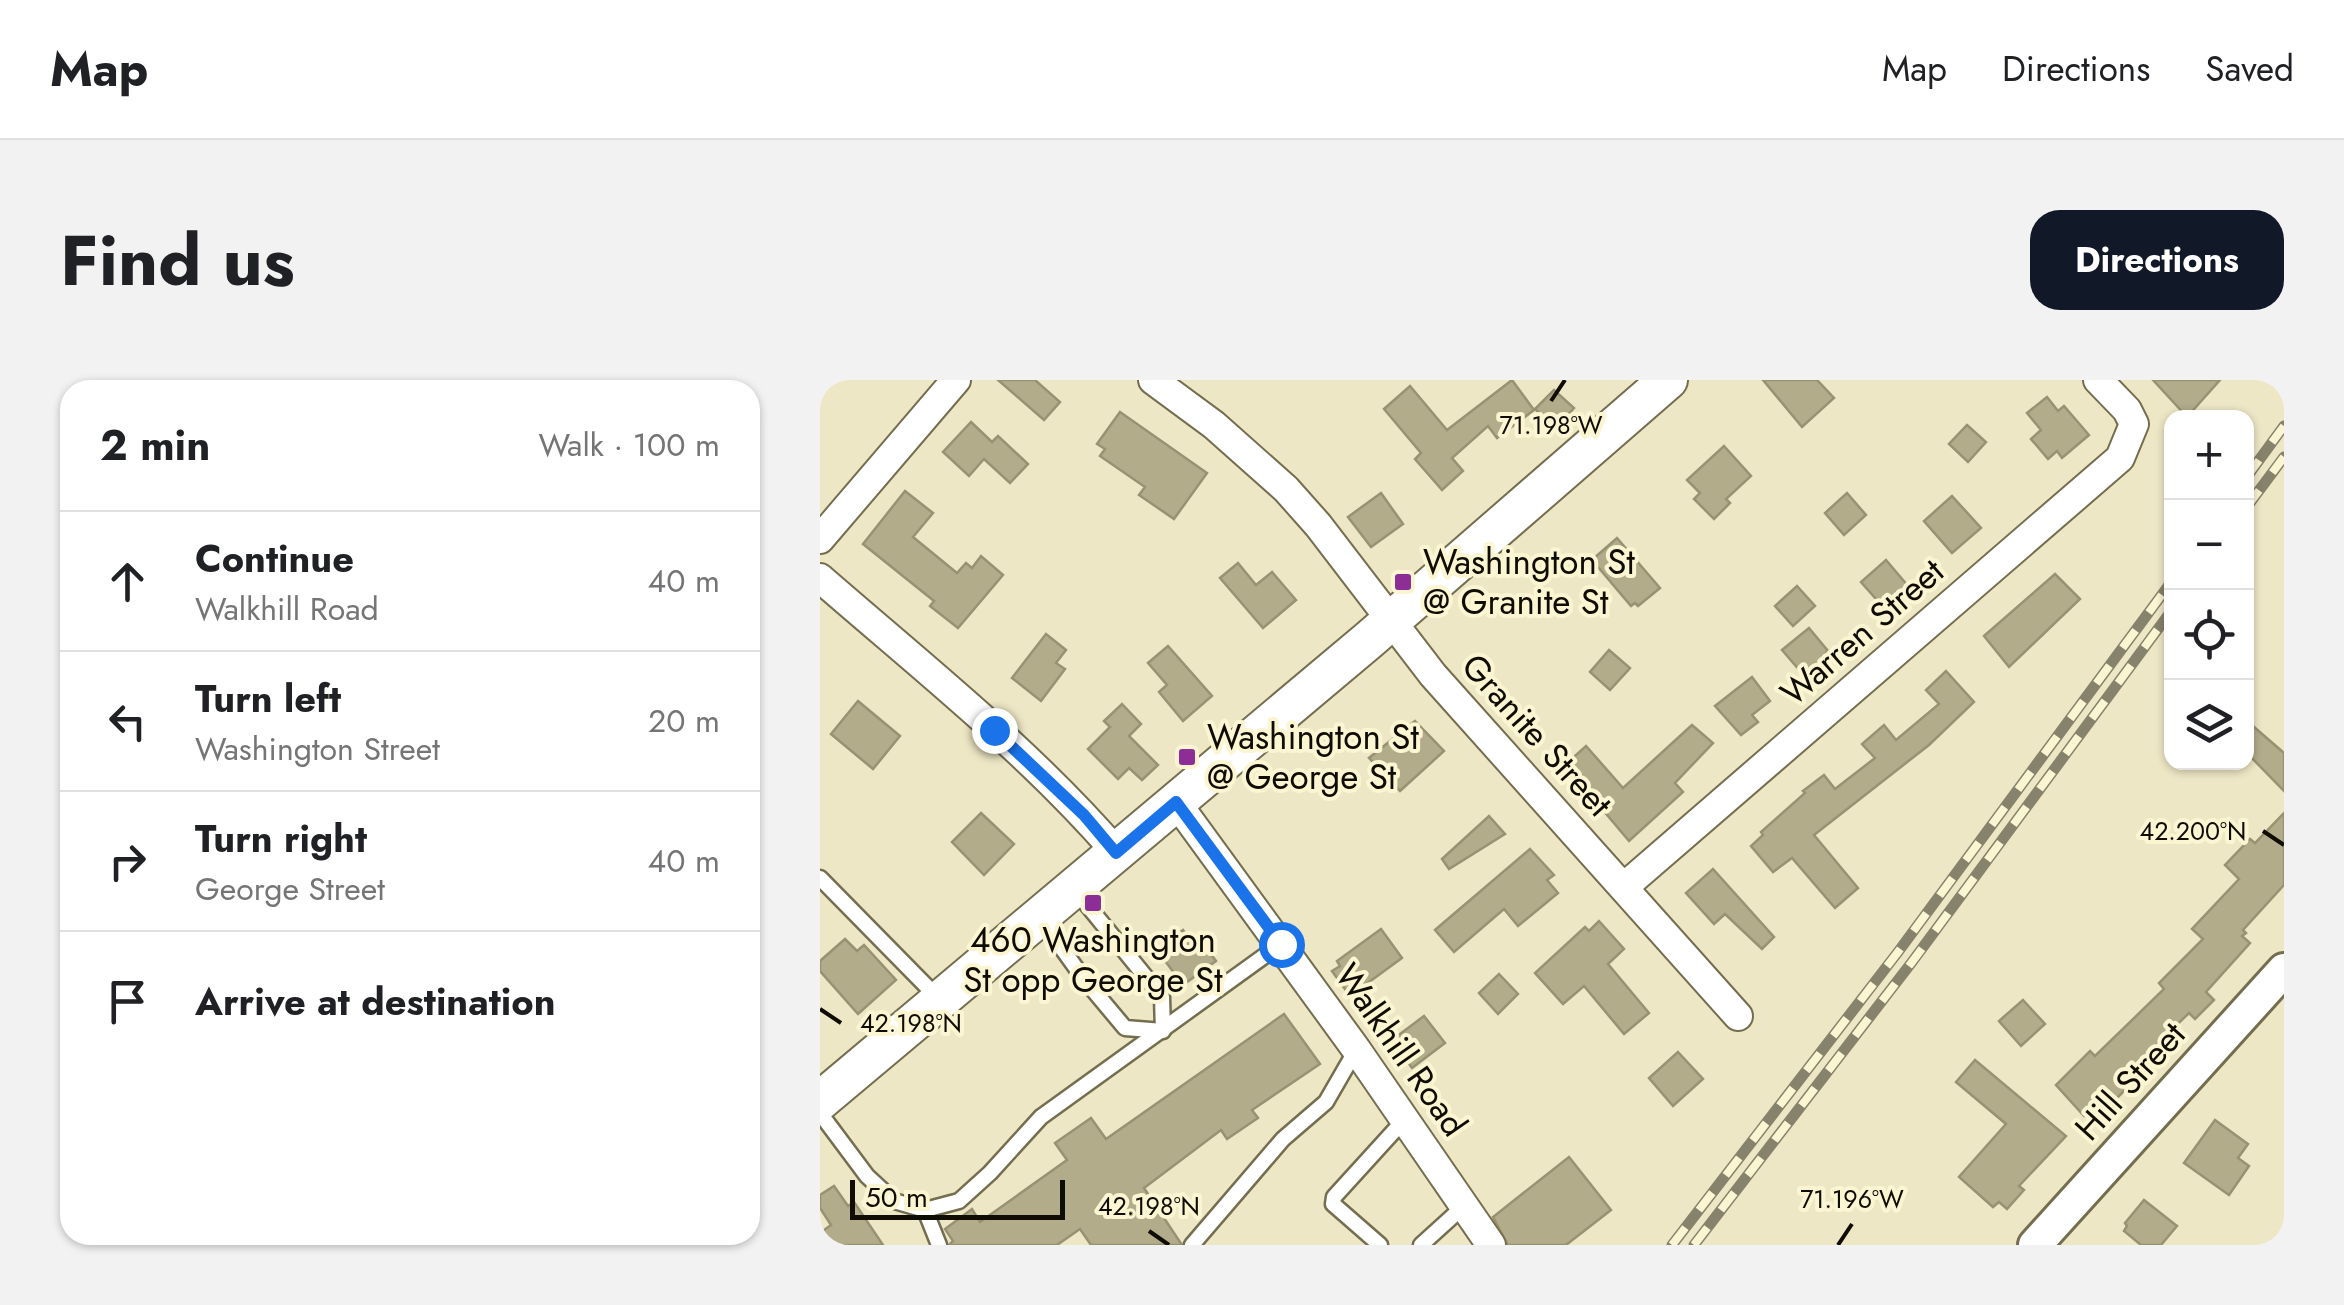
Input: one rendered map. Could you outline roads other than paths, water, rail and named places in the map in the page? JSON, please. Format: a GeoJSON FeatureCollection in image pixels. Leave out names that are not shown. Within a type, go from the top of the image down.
{"type":"FeatureCollection","features":[{"type":"Feature","properties":{"kind":"main road"},"geometry":{"type":"LineString","coordinates":[[820,1101],[1391,621],[1668,380]]}},
{"type":"Feature","properties":{"kind":"street"},"geometry":{"type":"LineString","coordinates":[[820,539],[956,380]]}},
{"type":"Feature","properties":{"kind":"street","name":"Granite Street"},"geometry":{"type":"LineString","coordinates":[[1153,380],[1214,425],[1286,490],[1318,525],[1433,675],[1738,1016]]}},
{"type":"Feature","properties":{"kind":"street","name":"Warren Street"},"geometry":{"type":"LineString","coordinates":[[1624,887],[2120,458],[2134,424],[2127,410],[2098,380]]}},
{"type":"Feature","properties":{"kind":"street"},"geometry":{"type":"LineString","coordinates":[[820,578],[994,730],[1084,815],[1116,853]]}},
{"type":"Feature","properties":{"kind":"street","name":"Walkhill Road"},"geometry":{"type":"LineString","coordinates":[[1176,802],[1356,1049],[1491,1245]]}},
{"type":"Feature","properties":{"kind":"street","name":"Hill Street"},"geometry":{"type":"LineString","coordinates":[[2035,1245],[2284,970]]}},
{"type":"Feature","properties":{"kind":"lane"},"geometry":{"type":"LineString","coordinates":[[820,878],[941,1001]]}},
{"type":"Feature","properties":{"kind":"lane"},"geometry":{"type":"LineString","coordinates":[[1074,888],[1162,997],[1163,1032]]}},
{"type":"Feature","properties":{"kind":"lane"},"geometry":{"type":"LineString","coordinates":[[1040,918],[1126,1028],[1163,1032]]}},
{"type":"Feature","properties":{"kind":"lane"},"geometry":{"type":"LineString","coordinates":[[820,1112],[867,1176],[894,1200],[925,1210],[960,1201],[1040,1117],[1281,944]]}},
{"type":"Feature","properties":{"kind":"lane"},"geometry":{"type":"LineString","coordinates":[[1192,1245],[1283,1139],[1326,1102],[1356,1049]]}},
{"type":"Feature","properties":{"kind":"lane"},"geometry":{"type":"LineString","coordinates":[[1380,1245],[1333,1204],[1334,1198],[1405,1119]]}},
{"type":"Feature","properties":{"kind":"lane"},"geometry":{"type":"LineString","coordinates":[[1422,1245],[1464,1206]]}},
{"type":"Feature","properties":{"kind":"lane"},"geometry":{"type":"LineString","coordinates":[[925,1210],[938,1245]]}},
{"type":"Feature","properties":{"kind":"railway"},"geometry":{"type":"LineString","coordinates":[[2254,467],[2284,426]]}},
{"type":"Feature","properties":{"kind":"railway"},"geometry":{"type":"LineString","coordinates":[[2252,500],[2284,457]]}},
{"type":"Feature","properties":{"kind":"railway"},"geometry":{"type":"LineString","coordinates":[[1672,1245],[1898,952],[2165,590]]}},
{"type":"Feature","properties":{"kind":"railway"},"geometry":{"type":"LineString","coordinates":[[1694,1245],[1912,962],[2164,621]]}},
{"type":"Feature","properties":{"kind":"place","name":"Washington St @ Granite St"},"geometry":{"type":"Point","coordinates":[1403,582]}},
{"type":"Feature","properties":{"kind":"place","name":"Washington St @ George St"},"geometry":{"type":"Point","coordinates":[1187,757]}},
{"type":"Feature","properties":{"kind":"place","name":"460 Washington St opp George St"},"geometry":{"type":"Point","coordinates":[1093,903]}}]}
